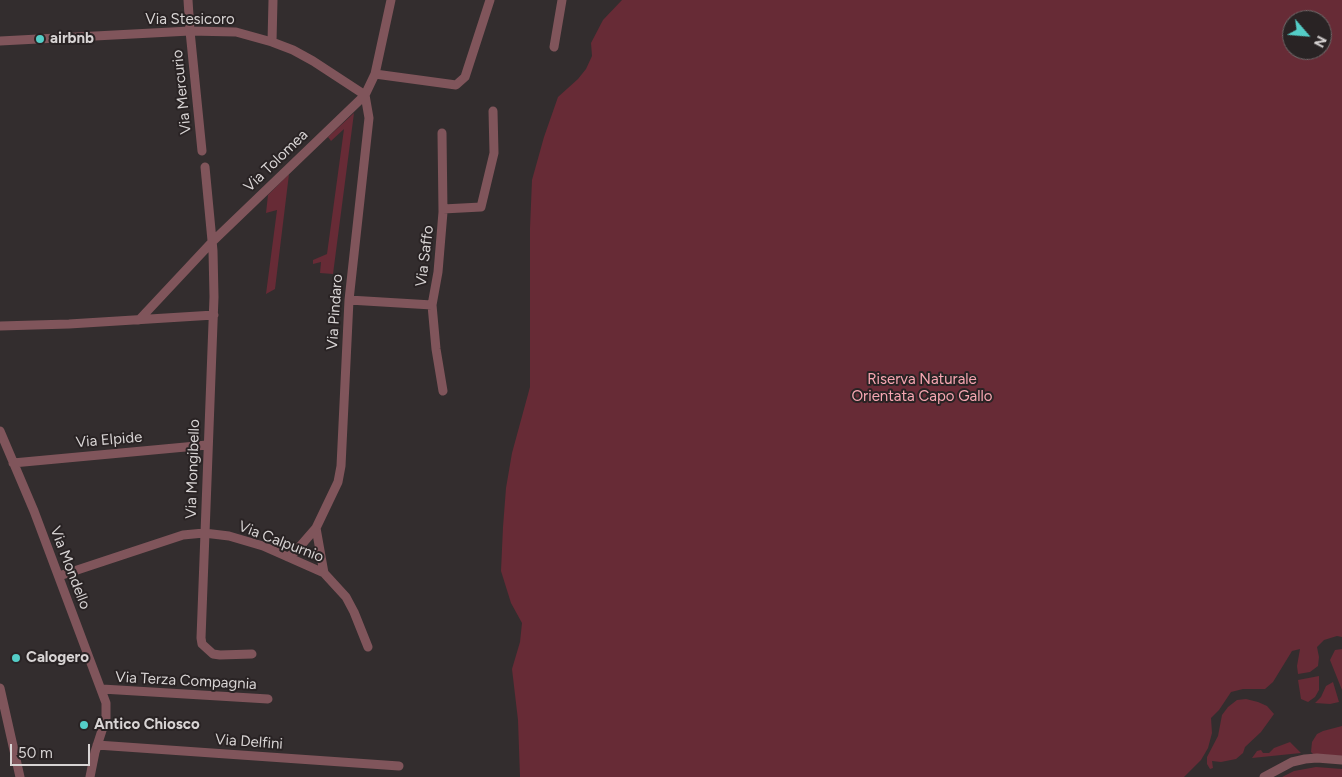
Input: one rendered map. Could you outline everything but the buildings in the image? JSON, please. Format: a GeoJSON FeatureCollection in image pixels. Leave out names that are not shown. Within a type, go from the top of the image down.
{"type":"FeatureCollection","features":[{"type":"Feature","properties":{"kind":"street","name":"Via Mercurio"},"geometry":{"type":"LineString","coordinates":[[188,0],[202,151]]}},
{"type":"Feature","properties":{"kind":"street"},"geometry":{"type":"LineString","coordinates":[[272,42],[273,0]]}},
{"type":"Feature","properties":{"kind":"street","name":"Via Tolomea"},"geometry":{"type":"LineString","coordinates":[[139,320],[212,242],[365,95],[375,74],[391,0]]}},
{"type":"Feature","properties":{"kind":"street"},"geometry":{"type":"LineString","coordinates":[[375,74],[456,85],[465,78],[490,0]]}},
{"type":"Feature","properties":{"kind":"street"},"geometry":{"type":"LineString","coordinates":[[554,47],[562,0]]}},
{"type":"Feature","properties":{"kind":"street","name":"Via Stesicoro"},"geometry":{"type":"LineString","coordinates":[[0,41],[190,31],[236,32],[293,50],[314,61],[365,95]]}},
{"type":"Feature","properties":{"kind":"street","name":"Via Pindaro"},"geometry":{"type":"LineString","coordinates":[[288,556],[296,551],[316,528],[338,482],[342,466],[349,300],[369,118],[365,95]]}},
{"type":"Feature","properties":{"kind":"street","name":"Via Saffo"},"geometry":{"type":"LineString","coordinates":[[443,209],[481,207],[494,153],[493,111]]}},
{"type":"Feature","properties":{"kind":"street","name":"Via Saffo"},"geometry":{"type":"LineString","coordinates":[[442,133],[443,209],[438,272],[432,305],[436,349],[443,391]]}},
{"type":"Feature","properties":{"kind":"street","name":"Via Mongibello"},"geometry":{"type":"LineString","coordinates":[[205,167],[212,242],[214,315],[207,445],[201,638],[202,644],[207,650],[220,655],[252,654]]}},
{"type":"Feature","properties":{"kind":"street","name":"Via Saffo"},"geometry":{"type":"LineString","coordinates":[[349,300],[432,305]]}},
{"type":"Feature","properties":{"kind":"street"},"geometry":{"type":"LineString","coordinates":[[0,326],[69,324],[214,315]]}},
{"type":"Feature","properties":{"kind":"street","name":"Via Mondello"},"geometry":{"type":"LineString","coordinates":[[0,431],[59,576],[102,689],[106,703],[106,718],[97,745]]}},
{"type":"Feature","properties":{"kind":"street","name":"Via Elpide"},"geometry":{"type":"LineString","coordinates":[[13,463],[207,445]]}},
{"type":"Feature","properties":{"kind":"street"},"geometry":{"type":"LineString","coordinates":[[316,528],[324,573]]}},
{"type":"Feature","properties":{"kind":"street","name":"Via Calpurnio"},"geometry":{"type":"LineString","coordinates":[[59,576],[183,535],[204,533],[229,536],[263,546],[324,573],[346,597],[368,647]]}},
{"type":"Feature","properties":{"kind":"street"},"geometry":{"type":"LineString","coordinates":[[0,688],[20,777]]}},
{"type":"Feature","properties":{"kind":"street","name":"Via Terza Compagnia"},"geometry":{"type":"LineString","coordinates":[[102,689],[268,699]]}},
{"type":"Feature","properties":{"kind":"street"},"geometry":{"type":"LineString","coordinates":[[90,777],[97,745]]}},
{"type":"Feature","properties":{"kind":"street","name":"Via Delfini"},"geometry":{"type":"LineString","coordinates":[[97,745],[398,766]]}},
{"type":"Feature","properties":{"kind":"street"},"geometry":{"type":"LineString","coordinates":[[1264,777],[1292,762],[1305,759],[1342,760]]}},
{"type":"Feature","properties":{"kind":"green space","name":"Riserva Naturale Orientata Capo Gallo"},"geometry":{"type":"Polygon","coordinates":[[[622,0],[1342,0],[1342,637],[1337,636],[1324,640],[1317,647],[1318,666],[1310,672],[1298,674],[1297,666],[1300,649],[1292,651],[1273,682],[1265,689],[1243,689],[1231,692],[1211,718],[1212,733],[1208,748],[1201,760],[1184,777],[520,777],[518,720],[512,669],[520,642],[522,623],[511,603],[501,571],[506,488],[512,453],[530,387],[530,228],[532,180],[558,97],[586,69],[592,56],[591,43],[603,20],[622,0]]]}},
{"type":"Feature","properties":{"kind":"green space"},"geometry":{"type":"Polygon","coordinates":[[[354,113],[333,274],[320,273],[321,262],[313,264],[313,260],[327,254],[344,129],[331,141],[328,137],[354,113]]]}},
{"type":"Feature","properties":{"kind":"green space"},"geometry":{"type":"Polygon","coordinates":[[[289,174],[275,289],[266,294],[277,210],[266,213],[268,195],[289,174]]]}},
{"type":"Feature","properties":{"kind":"green space"},"geometry":{"type":"Polygon","coordinates":[[[1342,649],[1342,690],[1330,660],[1335,650],[1342,649]]]}},
{"type":"Feature","properties":{"kind":"green space"},"geometry":{"type":"Polygon","coordinates":[[[1319,676],[1319,690],[1315,697],[1308,702],[1301,699],[1298,680],[1319,676]]]}},
{"type":"Feature","properties":{"kind":"green space"},"geometry":{"type":"Polygon","coordinates":[[[1333,682],[1339,702],[1330,704],[1315,703],[1321,697],[1326,686],[1333,682]]]}},
{"type":"Feature","properties":{"kind":"green space"},"geometry":{"type":"Polygon","coordinates":[[[1246,699],[1267,706],[1274,714],[1261,732],[1245,747],[1243,753],[1236,759],[1221,762],[1212,761],[1213,768],[1210,769],[1207,764],[1207,757],[1218,736],[1222,715],[1237,700],[1246,699]]]}},
{"type":"Feature","properties":{"kind":"green space"},"geometry":{"type":"Polygon","coordinates":[[[1342,726],[1342,756],[1313,754],[1311,752],[1312,742],[1317,734],[1342,726]]]}},
{"type":"Feature","properties":{"kind":"green space"},"geometry":{"type":"Polygon","coordinates":[[[1290,742],[1301,753],[1252,758],[1257,751],[1261,750],[1263,753],[1269,753],[1274,748],[1290,742]]]}},
{"type":"Feature","properties":{"kind":"green space"},"geometry":{"type":"Polygon","coordinates":[[[1316,767],[1342,769],[1342,777],[1282,777],[1294,771],[1316,767]]]}},
{"type":"Feature","properties":{"kind":"place","name":"airbnb"},"geometry":{"type":"Point","coordinates":[40,39]}},
{"type":"Feature","properties":{"kind":"place","name":"Calogero"},"geometry":{"type":"Point","coordinates":[16,658]}},
{"type":"Feature","properties":{"kind":"place","name":"Antico Chiosco"},"geometry":{"type":"Point","coordinates":[84,725]}}]}
